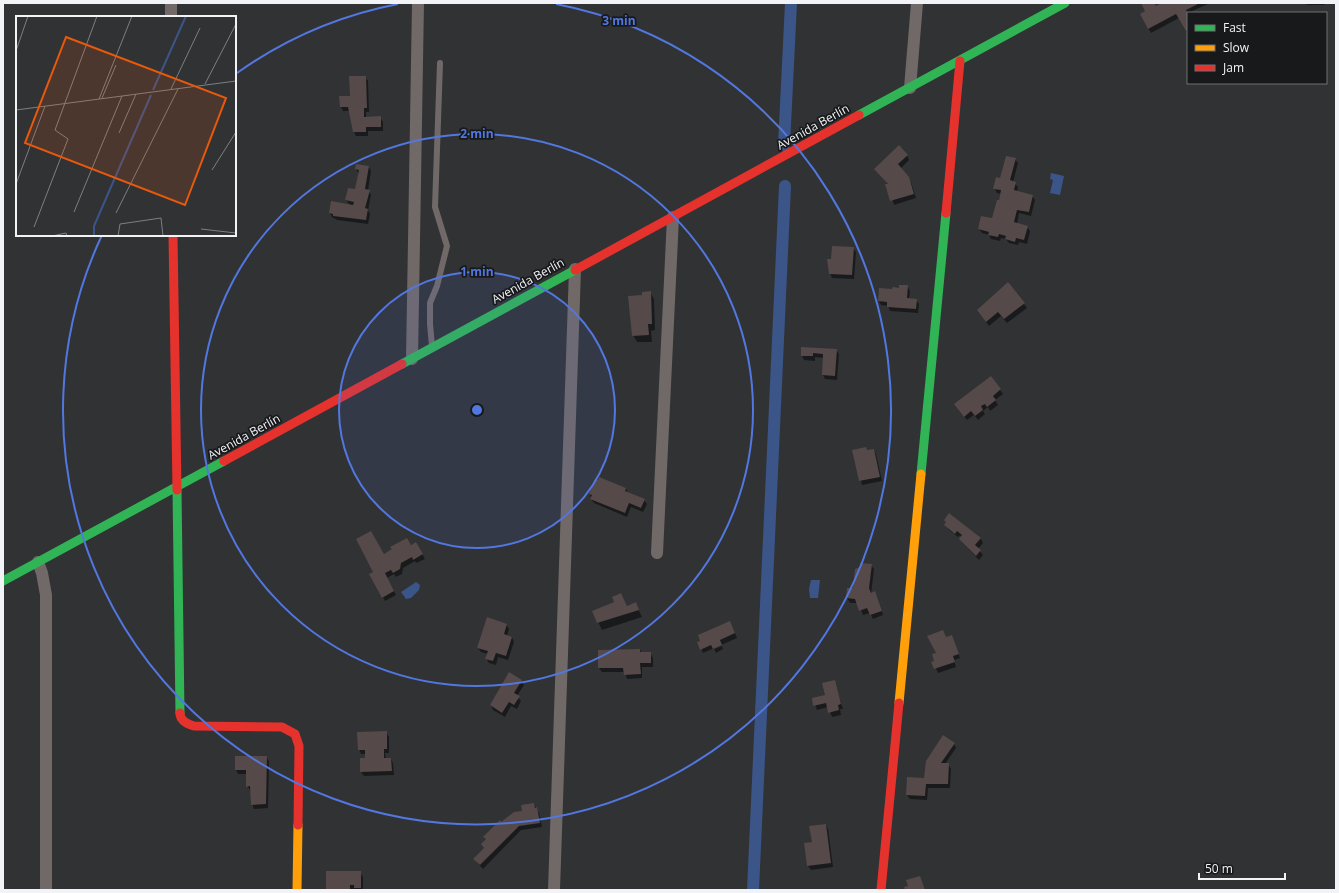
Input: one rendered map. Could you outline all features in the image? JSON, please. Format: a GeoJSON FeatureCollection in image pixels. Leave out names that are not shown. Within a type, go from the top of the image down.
{"type":"FeatureCollection","features":[{"type":"Feature","properties":{"kind":"street"},"geometry":{"type":"LineString","coordinates":[[171,3],[171,16]]}},
{"type":"Feature","properties":{"kind":"street"},"geometry":{"type":"LineString","coordinates":[[412,359],[418,3]]}},
{"type":"Feature","properties":{"kind":"street"},"geometry":{"type":"LineString","coordinates":[[910,88],[918,3]]}},
{"type":"Feature","properties":{"kind":"street","name":"Avenida Berlín"},"geometry":{"type":"LineString","coordinates":[[3,581],[1066,3]]}},
{"type":"Feature","properties":{"kind":"street"},"geometry":{"type":"LineString","coordinates":[[881,890],[960,61]]}},
{"type":"Feature","properties":{"kind":"street"},"geometry":{"type":"LineString","coordinates":[[657,552],[673,217]]}},
{"type":"Feature","properties":{"kind":"street"},"geometry":{"type":"LineString","coordinates":[[173,236],[180,717],[186,724],[194,726],[282,727],[291,730],[297,737],[299,746],[297,890]]}},
{"type":"Feature","properties":{"kind":"street"},"geometry":{"type":"LineString","coordinates":[[554,890],[575,269]]}},
{"type":"Feature","properties":{"kind":"street"},"geometry":{"type":"LineString","coordinates":[[38,562],[42,573],[46,595],[46,890]]}},
{"type":"Feature","properties":{"kind":"lane"},"geometry":{"type":"LineString","coordinates":[[433,348],[430,324],[430,303],[437,286],[447,246],[435,207],[440,63]]}},
{"type":"Feature","properties":{"kind":"water"},"geometry":{"type":"Polygon","coordinates":[[[1051,173],[1064,176],[1060,195],[1050,193],[1053,180],[1050,179],[1051,173]]]}},
{"type":"Feature","properties":{"kind":"water"},"geometry":{"type":"Polygon","coordinates":[[[811,580],[820,580],[818,598],[810,598],[809,589],[811,580]]]}},
{"type":"Feature","properties":{"kind":"water"},"geometry":{"type":"Polygon","coordinates":[[[416,582],[420,585],[419,590],[411,598],[406,599],[401,592],[416,582]]]}},
{"type":"Feature","properties":{"kind":"building"},"geometry":{"type":"Polygon","coordinates":[[[1141,3],[1154,3],[1156,6],[1161,3],[1200,3],[1186,10],[1186,31],[1176,14],[1148,29],[1140,14],[1145,11],[1141,3]]]}},
{"type":"Feature","properties":{"kind":"building"},"geometry":{"type":"Polygon","coordinates":[[[349,76],[366,76],[367,108],[364,108],[364,117],[381,116],[381,127],[366,127],[366,132],[353,132],[348,107],[340,107],[339,96],[350,96],[349,76]]]}},
{"type":"Feature","properties":{"kind":"building"},"geometry":{"type":"Polygon","coordinates":[[[899,145],[908,155],[898,164],[909,177],[914,194],[890,201],[885,184],[888,184],[874,169],[899,145]]]}},
{"type":"Feature","properties":{"kind":"building"},"geometry":{"type":"Polygon","coordinates":[[[1006,156],[1016,158],[1010,180],[1016,182],[1014,190],[1033,195],[1029,212],[1017,210],[1014,222],[1028,226],[1024,240],[1016,238],[1015,242],[1005,239],[1006,236],[999,234],[998,237],[988,235],[989,232],[978,229],[981,216],[992,218],[997,200],[999,200],[1001,190],[993,189],[996,177],[1000,178],[1006,156]]]}},
{"type":"Feature","properties":{"kind":"building"},"geometry":{"type":"Polygon","coordinates":[[[356,164],[369,166],[365,189],[370,190],[365,208],[368,209],[366,220],[333,216],[333,214],[329,213],[331,201],[353,205],[354,202],[345,200],[348,188],[355,189],[359,170],[355,169],[356,164]]]}},
{"type":"Feature","properties":{"kind":"building"},"geometry":{"type":"Polygon","coordinates":[[[832,246],[854,247],[852,275],[829,274],[827,259],[831,259],[832,246]]]}},
{"type":"Feature","properties":{"kind":"building"},"geometry":{"type":"Polygon","coordinates":[[[1008,282],[1025,303],[1004,319],[998,312],[986,322],[977,310],[1008,282]]]}},
{"type":"Feature","properties":{"kind":"building"},"geometry":{"type":"Polygon","coordinates":[[[899,285],[908,285],[907,298],[917,299],[916,309],[887,307],[887,302],[878,301],[879,288],[899,288],[899,285]]]}},
{"type":"Feature","properties":{"kind":"building"},"geometry":{"type":"Polygon","coordinates":[[[651,291],[652,324],[648,324],[649,335],[632,336],[628,296],[642,295],[642,292],[651,291]]]}},
{"type":"Feature","properties":{"kind":"building"},"geometry":{"type":"Polygon","coordinates":[[[801,347],[837,349],[835,376],[822,375],[823,354],[813,353],[813,356],[801,356],[801,347]]]}},
{"type":"Feature","properties":{"kind":"building"},"geometry":{"type":"Polygon","coordinates":[[[991,376],[1001,389],[993,396],[996,400],[987,407],[985,404],[981,406],[983,410],[975,416],[971,411],[964,417],[954,404],[991,376]]]}},
{"type":"Feature","properties":{"kind":"building"},"geometry":{"type":"Polygon","coordinates":[[[866,447],[867,450],[874,449],[880,477],[859,481],[852,450],[866,447]]]}},
{"type":"Feature","properties":{"kind":"building"},"geometry":{"type":"Polygon","coordinates":[[[599,477],[626,488],[625,491],[645,499],[641,508],[629,503],[625,513],[590,499],[592,495],[589,494],[595,479],[598,480],[599,477]]]}},
{"type":"Feature","properties":{"kind":"building"},"geometry":{"type":"Polygon","coordinates":[[[949,513],[981,538],[975,545],[981,550],[976,556],[959,539],[962,535],[957,531],[955,534],[944,525],[946,522],[944,520],[949,513]]]}},
{"type":"Feature","properties":{"kind":"building"},"geometry":{"type":"Polygon","coordinates":[[[371,531],[384,554],[392,549],[390,547],[407,538],[411,545],[416,542],[423,554],[413,560],[412,557],[401,563],[400,569],[393,573],[391,570],[385,573],[394,591],[382,598],[369,574],[373,572],[356,539],[371,531]]]}},
{"type":"Feature","properties":{"kind":"building"},"geometry":{"type":"Polygon","coordinates":[[[860,563],[872,564],[869,588],[871,593],[875,591],[882,611],[870,615],[867,608],[859,611],[855,599],[846,598],[847,588],[853,588],[855,569],[860,567],[860,563]]]}},
{"type":"Feature","properties":{"kind":"building"},"geometry":{"type":"Polygon","coordinates":[[[621,593],[627,606],[636,602],[639,610],[597,623],[592,611],[614,602],[612,597],[621,593]]]}},
{"type":"Feature","properties":{"kind":"building"},"geometry":{"type":"Polygon","coordinates":[[[487,617],[507,624],[504,634],[512,637],[506,656],[496,653],[493,661],[485,659],[488,651],[477,648],[487,617]]]}},
{"type":"Feature","properties":{"kind":"building"},"geometry":{"type":"Polygon","coordinates":[[[730,621],[735,633],[720,640],[722,645],[713,649],[711,645],[700,650],[697,642],[700,641],[698,635],[730,621]]]}},
{"type":"Feature","properties":{"kind":"building"},"geometry":{"type":"Polygon","coordinates":[[[943,630],[946,637],[952,635],[959,654],[953,656],[955,662],[934,669],[931,662],[934,661],[932,654],[936,653],[927,636],[943,630]]]}},
{"type":"Feature","properties":{"kind":"building"},"geometry":{"type":"Polygon","coordinates":[[[640,649],[640,652],[651,652],[651,663],[640,663],[641,674],[624,675],[623,668],[598,668],[598,650],[640,649]]]}},
{"type":"Feature","properties":{"kind":"building"},"geometry":{"type":"Polygon","coordinates":[[[509,672],[522,680],[514,693],[520,696],[514,705],[509,702],[502,713],[490,705],[509,672]]]}},
{"type":"Feature","properties":{"kind":"building"},"geometry":{"type":"Polygon","coordinates":[[[835,680],[841,704],[838,705],[839,710],[828,713],[826,703],[813,706],[812,698],[825,695],[822,683],[835,680]]]}},
{"type":"Feature","properties":{"kind":"building"},"geometry":{"type":"Polygon","coordinates":[[[387,731],[387,749],[384,749],[384,758],[391,758],[392,771],[360,772],[360,758],[365,758],[365,750],[358,750],[357,732],[387,731]]]}},
{"type":"Feature","properties":{"kind":"building"},"geometry":{"type":"Polygon","coordinates":[[[943,735],[955,743],[941,763],[949,763],[948,784],[926,784],[925,796],[906,795],[907,777],[924,778],[926,761],[943,735]]]}},
{"type":"Feature","properties":{"kind":"building"},"geometry":{"type":"Polygon","coordinates":[[[235,756],[267,756],[266,804],[251,805],[250,786],[246,787],[246,770],[235,770],[235,756]]]}},
{"type":"Feature","properties":{"kind":"building"},"geometry":{"type":"Polygon","coordinates":[[[534,803],[535,808],[537,807],[540,823],[519,826],[480,865],[473,859],[484,848],[481,844],[486,839],[483,837],[500,820],[501,822],[514,812],[522,811],[521,805],[534,803]]]}},
{"type":"Feature","properties":{"kind":"building"},"geometry":{"type":"Polygon","coordinates":[[[826,824],[831,863],[807,866],[804,843],[812,842],[809,826],[826,824]]]}},
{"type":"Feature","properties":{"kind":"building"},"geometry":{"type":"Polygon","coordinates":[[[326,871],[361,871],[361,888],[354,888],[354,885],[350,885],[350,890],[326,890],[326,871]]]}},
{"type":"Feature","properties":{"kind":"building"},"geometry":{"type":"Polygon","coordinates":[[[920,876],[925,890],[905,890],[904,887],[908,886],[906,880],[920,876]]]}},
{"type":"Feature","properties":{"kind":"waterway"},"geometry":{"type":"LineString","coordinates":[[784,145],[791,3]]}},
{"type":"Feature","properties":{"kind":"waterway"},"geometry":{"type":"LineString","coordinates":[[753,890],[785,186]]}},
{"type":"Feature","properties":{"kind":"traffic: fast"},"geometry":{"type":"LineString","coordinates":[[859,115],[1065,3]]}},
{"type":"Feature","properties":{"kind":"traffic: fast"},"geometry":{"type":"LineString","coordinates":[[921,474],[946,213]]}},
{"type":"Feature","properties":{"kind":"traffic: fast"},"geometry":{"type":"LineString","coordinates":[[402,364],[575,270]]}},
{"type":"Feature","properties":{"kind":"traffic: fast"},"geometry":{"type":"LineString","coordinates":[[3,581],[224,461]]}},
{"type":"Feature","properties":{"kind":"traffic: fast"},"geometry":{"type":"LineString","coordinates":[[177,490],[180,713]]}},
{"type":"Feature","properties":{"kind":"traffic: slow"},"geometry":{"type":"LineString","coordinates":[[899,703],[921,474]]}},
{"type":"Feature","properties":{"kind":"traffic: slow"},"geometry":{"type":"LineString","coordinates":[[297,890],[298,825]]}},
{"type":"Feature","properties":{"kind":"traffic: jam"},"geometry":{"type":"LineString","coordinates":[[946,213],[960,61]]}},
{"type":"Feature","properties":{"kind":"traffic: jam"},"geometry":{"type":"LineString","coordinates":[[575,270],[859,115]]}},
{"type":"Feature","properties":{"kind":"traffic: jam"},"geometry":{"type":"LineString","coordinates":[[173,236],[177,490]]}},
{"type":"Feature","properties":{"kind":"traffic: jam"},"geometry":{"type":"LineString","coordinates":[[224,461],[402,364]]}},
{"type":"Feature","properties":{"kind":"traffic: jam"},"geometry":{"type":"LineString","coordinates":[[881,890],[899,703]]}},
{"type":"Feature","properties":{"kind":"traffic: jam"},"geometry":{"type":"LineString","coordinates":[[180,713],[181,718],[186,723],[194,726],[282,727],[295,734],[299,746],[298,825]]}}]}
